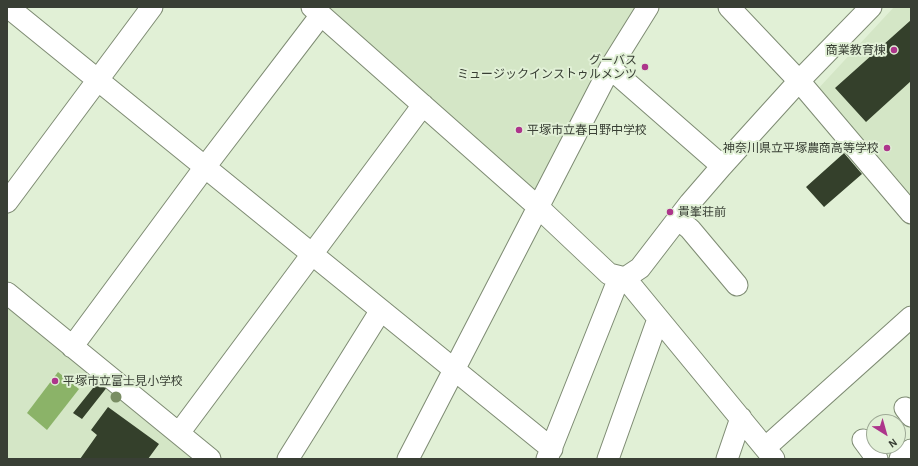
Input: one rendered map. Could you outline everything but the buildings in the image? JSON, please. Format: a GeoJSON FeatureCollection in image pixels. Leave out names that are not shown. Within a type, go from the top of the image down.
{"type":"FeatureCollection","features":[{"type":"Feature","properties":{"kind":"street"},"geometry":{"type":"LineString","coordinates":[[8,7],[454,369],[549,454],[615,288],[625,278],[640,268],[690,202],[799,82],[871,7]]}},
{"type":"Feature","properties":{"kind":"street"},"geometry":{"type":"LineString","coordinates":[[7,202],[152,7]]}},
{"type":"Feature","properties":{"kind":"street"},"geometry":{"type":"LineString","coordinates":[[408,459],[610,68],[648,7]]}},
{"type":"Feature","properties":{"kind":"street"},"geometry":{"type":"LineString","coordinates":[[729,7],[799,82],[911,213]]}},
{"type":"Feature","properties":{"kind":"street"},"geometry":{"type":"LineString","coordinates":[[72,347],[205,167],[317,11],[538,207],[609,274],[625,278],[770,453],[911,317]]}},
{"type":"Feature","properties":{"kind":"street"},"geometry":{"type":"LineString","coordinates":[[610,68],[722,166]]}},
{"type":"Feature","properties":{"kind":"street"},"geometry":{"type":"LineString","coordinates":[[179,433],[423,105]]}},
{"type":"Feature","properties":{"kind":"street"},"geometry":{"type":"LineString","coordinates":[[678,219],[690,229],[737,285]]}},
{"type":"Feature","properties":{"kind":"street"},"geometry":{"type":"LineString","coordinates":[[7,294],[210,459]]}},
{"type":"Feature","properties":{"kind":"street"},"geometry":{"type":"LineString","coordinates":[[288,459],[381,310]]}},
{"type":"Feature","properties":{"kind":"street"},"geometry":{"type":"LineString","coordinates":[[608,459],[658,319]]}},
{"type":"Feature","properties":{"kind":"street"},"geometry":{"type":"LineString","coordinates":[[727,459],[741,418]]}},
{"type":"Feature","properties":{"kind":"street"},"geometry":{"type":"LineString","coordinates":[[863,440],[877,459]]}},
{"type":"Feature","properties":{"kind":"street"},"geometry":{"type":"LineString","coordinates":[[900,459],[911,450]]}},
{"type":"Feature","properties":{"kind":"shaded area","name":"平塚市立春日野中学校"},"geometry":{"type":"Polygon","coordinates":[[[328,7],[641,7],[541,192],[534,190],[328,7]]]}},
{"type":"Feature","properties":{"kind":"shaded area","name":"神奈川県立平塚農商高等学校"},"geometry":{"type":"Polygon","coordinates":[[[894,7],[911,7],[911,205],[816,91],[894,7]]]}},
{"type":"Feature","properties":{"kind":"shaded area","name":"平塚市立富士見小学校"},"geometry":{"type":"Polygon","coordinates":[[[7,303],[200,459],[7,459],[7,303]]]}},
{"type":"Feature","properties":{"kind":"shaded area"},"geometry":{"type":"Polygon","coordinates":[[[58,372],[79,389],[47,430],[27,413],[58,372]]]}},
{"type":"Feature","properties":{"kind":"place","name":"商業教育棟"},"geometry":{"type":"Point","coordinates":[894,50]}},
{"type":"Feature","properties":{"kind":"place","name":"グーバス ミュージックインストゥルメンツ"},"geometry":{"type":"Point","coordinates":[645,67]}},
{"type":"Feature","properties":{"kind":"place","name":"平塚市立春日野中学校"},"geometry":{"type":"Point","coordinates":[519,130]}},
{"type":"Feature","properties":{"kind":"place","name":"神奈川県立平塚農商高等学校"},"geometry":{"type":"Point","coordinates":[887,148]}},
{"type":"Feature","properties":{"kind":"place","name":"貴峯荘前"},"geometry":{"type":"Point","coordinates":[670,212]}},
{"type":"Feature","properties":{"kind":"place","name":"平塚市立富士見小学校"},"geometry":{"type":"Point","coordinates":[55,381]}}]}
